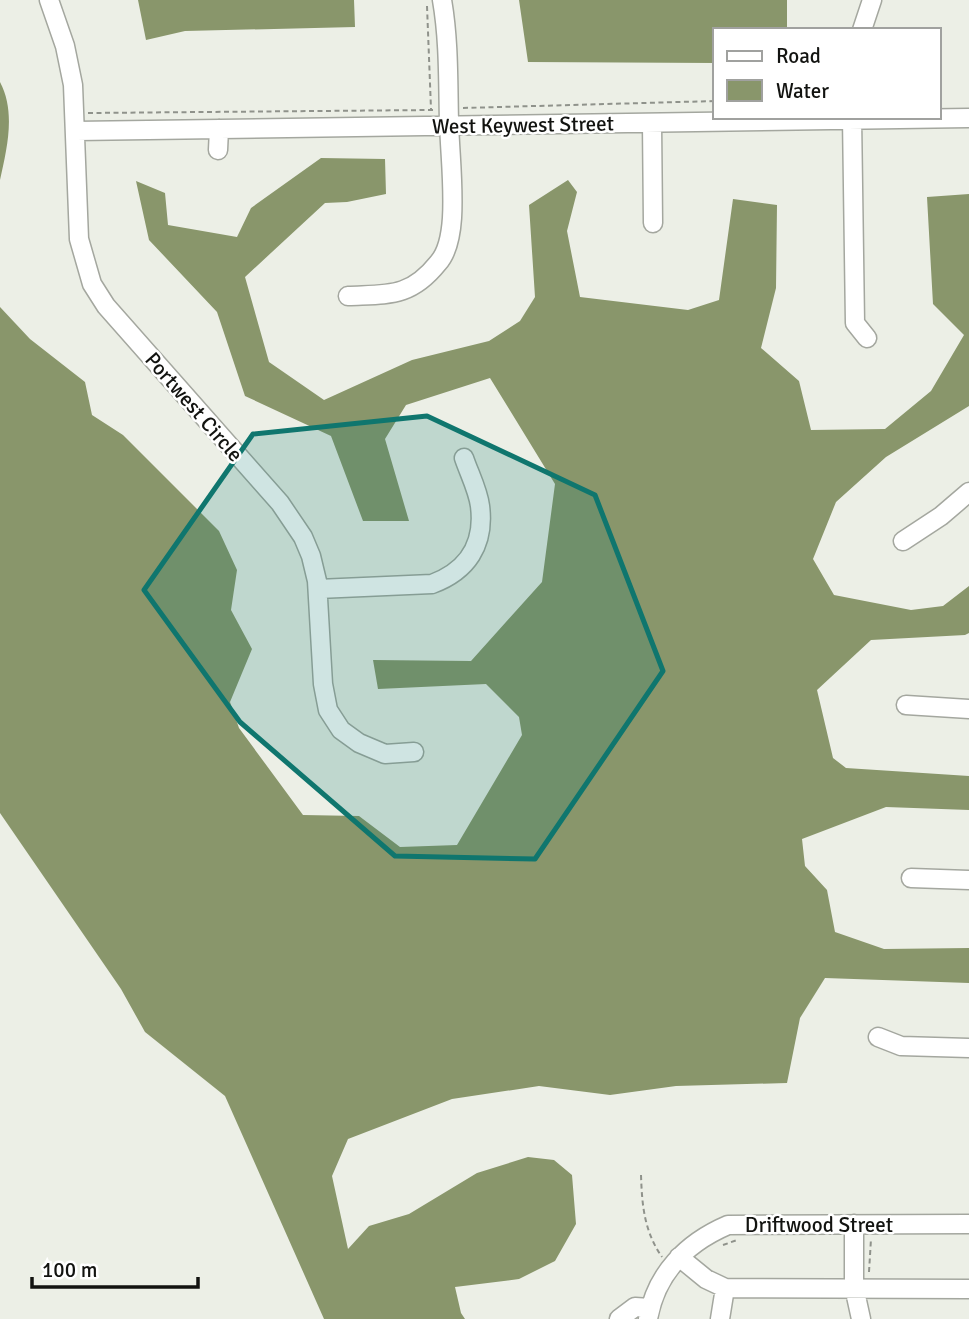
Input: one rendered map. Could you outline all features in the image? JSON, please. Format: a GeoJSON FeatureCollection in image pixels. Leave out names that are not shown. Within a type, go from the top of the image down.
{"type":"FeatureCollection","features":[{"type":"Feature","properties":{"kind":"street","name":"Portwest Circle"},"geometry":{"type":"LineString","coordinates":[[48,0],[65,46],[73,85],[79,239],[92,284],[106,306],[280,503],[303,537],[311,556],[318,590],[323,684],[328,710],[341,730],[359,743],[385,754],[414,752]]}},
{"type":"Feature","properties":{"kind":"street"},"geometry":{"type":"LineString","coordinates":[[348,296],[400,293],[422,281],[440,261],[448,244],[452,220],[443,115],[447,39],[442,0]]}},
{"type":"Feature","properties":{"kind":"street"},"geometry":{"type":"LineString","coordinates":[[863,28],[872,0]]}},
{"type":"Feature","properties":{"kind":"street","name":"West Keywest Street"},"geometry":{"type":"LineString","coordinates":[[76,131],[219,130],[443,115],[652,122],[802,119]]}},
{"type":"Feature","properties":{"kind":"street","name":"West Keywest Street"},"geometry":{"type":"LineString","coordinates":[[941,118],[969,118]]}},
{"type":"Feature","properties":{"kind":"street"},"geometry":{"type":"LineString","coordinates":[[852,119],[855,323],[867,338]]}},
{"type":"Feature","properties":{"kind":"street"},"geometry":{"type":"LineString","coordinates":[[652,122],[653,223]]}},
{"type":"Feature","properties":{"kind":"street"},"geometry":{"type":"LineString","coordinates":[[218,150],[219,130]]}},
{"type":"Feature","properties":{"kind":"street"},"geometry":{"type":"LineString","coordinates":[[318,590],[432,584],[448,578],[466,564],[475,547],[480,526],[480,505],[464,458]]}},
{"type":"Feature","properties":{"kind":"street"},"geometry":{"type":"LineString","coordinates":[[903,541],[941,516],[969,492]]}},
{"type":"Feature","properties":{"kind":"street"},"geometry":{"type":"LineString","coordinates":[[906,705],[969,709]]}},
{"type":"Feature","properties":{"kind":"street"},"geometry":{"type":"LineString","coordinates":[[911,878],[969,880]]}},
{"type":"Feature","properties":{"kind":"street"},"geometry":{"type":"LineString","coordinates":[[878,1037],[901,1046],[969,1048]]}},
{"type":"Feature","properties":{"kind":"street","name":"Driftwood Street"},"geometry":{"type":"LineString","coordinates":[[649,1313],[672,1259],[696,1242],[728,1226],[860,1233],[969,1224]]}},
{"type":"Feature","properties":{"kind":"street"},"geometry":{"type":"LineString","coordinates":[[860,1233],[854,1287],[861,1319]]}},
{"type":"Feature","properties":{"kind":"street"},"geometry":{"type":"LineString","coordinates":[[672,1259],[725,1288],[969,1289]]}},
{"type":"Feature","properties":{"kind":"street"},"geometry":{"type":"LineString","coordinates":[[720,1319],[725,1288]]}},
{"type":"Feature","properties":{"kind":"street"},"geometry":{"type":"LineString","coordinates":[[619,1319],[635,1307],[649,1313]]}},
{"type":"Feature","properties":{"kind":"path"},"geometry":{"type":"LineString","coordinates":[[427,1],[443,115]]}},
{"type":"Feature","properties":{"kind":"path"},"geometry":{"type":"LineString","coordinates":[[87,113],[443,115],[471,107],[713,101]]}},
{"type":"Feature","properties":{"kind":"path"},"geometry":{"type":"LineString","coordinates":[[641,1175],[648,1234],[672,1259]]}},
{"type":"Feature","properties":{"kind":"path"},"geometry":{"type":"LineString","coordinates":[[718,1246],[744,1239]]}},
{"type":"Feature","properties":{"kind":"highlighted area"},"geometry":{"type":"Polygon","coordinates":[[[427,416],[595,495],[663,671],[535,859],[395,856],[240,722],[144,590],[253,434],[427,416]]]}},
{"type":"Feature","properties":{"kind":"water"},"geometry":{"type":"Polygon","coordinates":[[[138,0],[354,0],[355,27],[185,31],[146,40],[138,0]]]}},
{"type":"Feature","properties":{"kind":"water"},"geometry":{"type":"Polygon","coordinates":[[[519,0],[787,0],[787,28],[713,28],[713,63],[528,62],[519,0]]]}},
{"type":"Feature","properties":{"kind":"water"},"geometry":{"type":"Polygon","coordinates":[[[0,82],[8,105],[9,130],[0,180],[0,82]]]}},
{"type":"Feature","properties":{"kind":"water"},"geometry":{"type":"Polygon","coordinates":[[[321,158],[385,159],[386,194],[347,202],[325,203],[245,277],[269,362],[324,400],[412,360],[489,341],[520,321],[535,297],[529,205],[568,180],[577,192],[567,231],[580,297],[688,310],[719,300],[733,199],[777,205],[776,288],[761,348],[799,381],[811,430],[885,429],[931,391],[964,335],[933,304],[927,197],[969,194],[969,406],[886,457],[836,502],[813,559],[834,595],[911,610],[943,606],[969,586],[969,633],[871,640],[817,690],[833,758],[846,768],[969,776],[969,810],[886,807],[802,839],[805,866],[827,890],[835,932],[884,949],[969,948],[969,983],[825,978],[800,1018],[787,1083],[676,1086],[610,1095],[539,1086],[452,1099],[348,1139],[332,1176],[348,1249],[369,1226],[409,1214],[477,1173],[528,1157],[554,1160],[572,1175],[576,1224],[555,1261],[519,1279],[455,1287],[465,1319],[324,1319],[225,1096],[145,1032],[121,989],[0,813],[0,307],[30,339],[85,382],[92,415],[123,435],[219,531],[237,570],[231,610],[252,649],[230,702],[239,728],[303,815],[359,816],[400,847],[457,845],[522,735],[519,717],[486,684],[378,689],[373,660],[471,661],[542,582],[555,484],[490,378],[406,405],[385,439],[409,521],[363,521],[331,436],[245,396],[217,312],[149,240],[136,181],[165,193],[168,225],[237,237],[251,208],[321,158]]]}}]}
